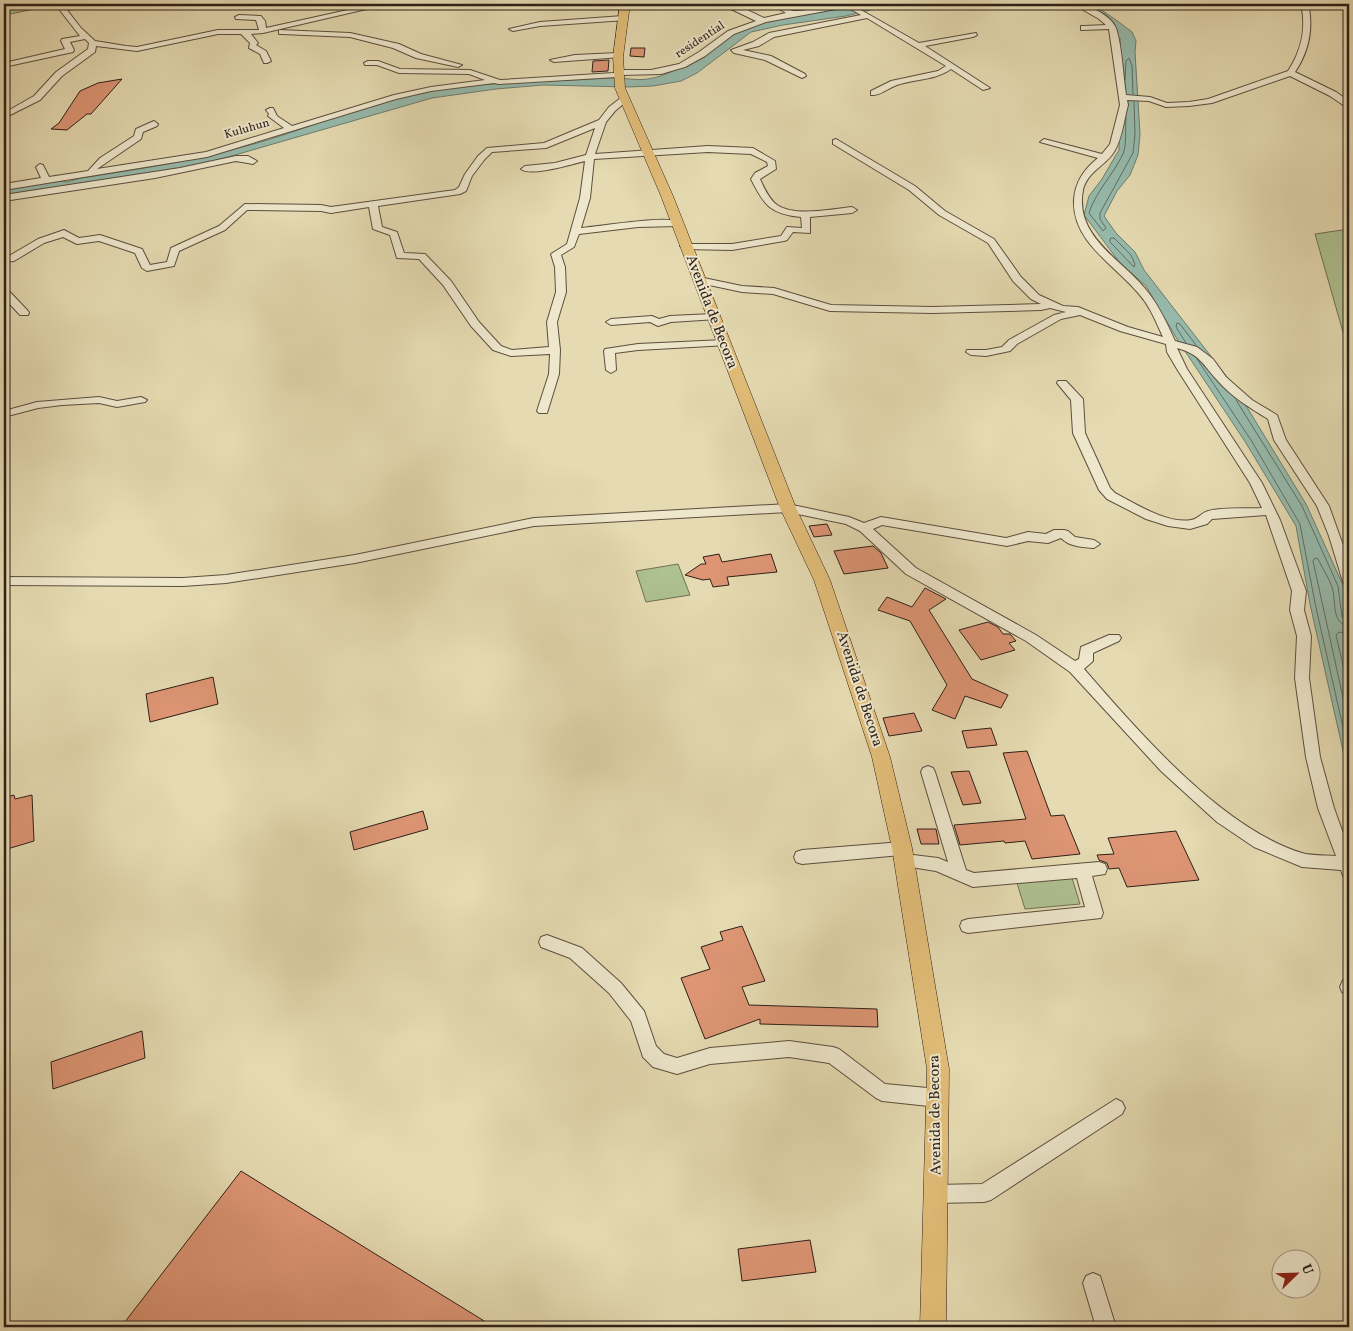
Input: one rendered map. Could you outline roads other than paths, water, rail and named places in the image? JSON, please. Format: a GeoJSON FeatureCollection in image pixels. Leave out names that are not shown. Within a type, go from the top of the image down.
{"type":"FeatureCollection","features":[{"type":"Feature","properties":{"kind":"main road","name":"Avenida de Becora"},"geometry":{"type":"LineString","coordinates":[[625,4],[618,55],[620,82],[788,508],[822,580],[881,757],[903,854],[938,1069],[933,1327]]}},
{"type":"Feature","properties":{"kind":"street"},"geometry":{"type":"LineString","coordinates":[[60,7],[87,4]]}},
{"type":"Feature","properties":{"kind":"street"},"geometry":{"type":"LineString","coordinates":[[264,30],[384,4]]}},
{"type":"Feature","properties":{"kind":"street"},"geometry":{"type":"LineString","coordinates":[[574,5],[582,4]]}},
{"type":"Feature","properties":{"kind":"street"},"geometry":{"type":"LineString","coordinates":[[774,4],[793,15]]}},
{"type":"Feature","properties":{"kind":"street"},"geometry":{"type":"LineString","coordinates":[[851,4],[986,88]]}},
{"type":"Feature","properties":{"kind":"street","name":"residential"},"geometry":{"type":"LineString","coordinates":[[493,81],[602,77],[620,82],[673,70],[700,55],[719,38],[734,30],[764,21],[851,4]]}},
{"type":"Feature","properties":{"kind":"street"},"geometry":{"type":"LineString","coordinates":[[4,581],[183,582],[226,579],[355,559],[534,522],[788,508],[850,521],[864,528],[911,571],[1031,638],[1075,668],[1166,767],[1222,818],[1260,842],[1302,860],[1348,867],[1326,808],[1313,757],[1302,678],[1304,636],[1297,610],[1299,591],[1270,511],[1256,483],[1172,352],[1171,343],[1159,316],[1143,292],[1100,250],[1084,228],[1078,213],[1079,189],[1089,170],[1104,157],[1114,144],[1124,105],[1112,27],[1102,17],[1077,4]]}},
{"type":"Feature","properties":{"kind":"street"},"geometry":{"type":"LineString","coordinates":[[1291,73],[1299,55],[1308,19],[1305,8],[1294,4]]}},
{"type":"Feature","properties":{"kind":"street"},"geometry":{"type":"LineString","coordinates":[[732,6],[764,21]]}},
{"type":"Feature","properties":{"kind":"street"},"geometry":{"type":"LineString","coordinates":[[60,7],[85,37],[93,43],[112,45],[124,50],[218,32],[264,30],[350,35],[396,46],[419,56],[455,64],[493,81]]}},
{"type":"Feature","properties":{"kind":"street"},"geometry":{"type":"LineString","coordinates":[[802,76],[768,58],[732,50],[756,44],[772,35],[866,14]]}},
{"type":"Feature","properties":{"kind":"street"},"geometry":{"type":"LineString","coordinates":[[239,17],[258,18],[264,30]]}},
{"type":"Feature","properties":{"kind":"street"},"geometry":{"type":"LineString","coordinates":[[513,29],[540,24],[623,18]]}},
{"type":"Feature","properties":{"kind":"street"},"geometry":{"type":"LineString","coordinates":[[1084,28],[1112,27]]}},
{"type":"Feature","properties":{"kind":"street"},"geometry":{"type":"LineString","coordinates":[[241,31],[248,34],[254,43],[252,46],[263,53],[267,61]]}},
{"type":"Feature","properties":{"kind":"street"},"geometry":{"type":"LineString","coordinates":[[918,45],[973,35]]}},
{"type":"Feature","properties":{"kind":"street"},"geometry":{"type":"LineString","coordinates":[[4,65],[70,50],[65,41],[85,37]]}},
{"type":"Feature","properties":{"kind":"street"},"geometry":{"type":"LineString","coordinates":[[4,116],[37,98],[59,74],[92,50],[93,43]]}},
{"type":"Feature","properties":{"kind":"street"},"geometry":{"type":"LineString","coordinates":[[554,60],[618,55]]}},
{"type":"Feature","properties":{"kind":"street"},"geometry":{"type":"LineString","coordinates":[[368,62],[378,63],[399,71],[470,72]]}},
{"type":"Feature","properties":{"kind":"street"},"geometry":{"type":"LineString","coordinates":[[874,93],[894,83],[941,73],[951,66]]}},
{"type":"Feature","properties":{"kind":"street"},"geometry":{"type":"LineString","coordinates":[[1123,98],[1150,99],[1166,104],[1189,104],[1209,101],[1291,73],[1349,105]]}},
{"type":"Feature","properties":{"kind":"street","name":"Kuluhun"},"geometry":{"type":"LineString","coordinates":[[4,187],[208,154],[292,129],[317,119],[394,97],[431,89],[493,81]]}},
{"type":"Feature","properties":{"kind":"street"},"geometry":{"type":"LineString","coordinates":[[543,411],[554,374],[555,350],[552,322],[561,292],[560,267],[556,254],[571,245],[585,198],[590,157],[602,122],[616,105],[620,82]]}},
{"type":"Feature","properties":{"kind":"street"},"geometry":{"type":"LineString","coordinates":[[4,110],[22,106]]}},
{"type":"Feature","properties":{"kind":"street"},"geometry":{"type":"LineString","coordinates":[[270,110],[274,114],[272,116],[292,129]]}},
{"type":"Feature","properties":{"kind":"street"},"geometry":{"type":"LineString","coordinates":[[4,259],[12,259],[41,241],[64,233],[77,241],[100,238],[139,251],[147,268],[171,264],[174,250],[222,228],[245,207],[321,208],[331,210],[460,191],[481,158],[490,150],[546,145],[602,122]]}},
{"type":"Feature","properties":{"kind":"street"},"geometry":{"type":"LineString","coordinates":[[92,173],[92,169],[103,158],[130,144],[138,137],[139,131],[154,124]]}},
{"type":"Feature","properties":{"kind":"street"},"geometry":{"type":"LineString","coordinates":[[836,142],[912,188],[942,213],[991,241],[1017,279],[1035,297],[1061,309],[1074,309],[1124,328],[1193,349],[1209,361],[1222,379],[1248,402],[1272,417],[1280,440],[1323,506],[1335,536],[1349,582]]}},
{"type":"Feature","properties":{"kind":"street"},"geometry":{"type":"LineString","coordinates":[[1044,142],[1104,157]]}},
{"type":"Feature","properties":{"kind":"street"},"geometry":{"type":"LineString","coordinates":[[525,169],[555,166],[590,157],[708,149],[740,150],[760,154],[771,161],[773,167],[758,175],[755,179],[767,200],[775,208],[788,213],[852,210]]}},
{"type":"Feature","properties":{"kind":"street"},"geometry":{"type":"LineString","coordinates":[[4,198],[204,166],[246,157],[253,160]]}},
{"type":"Feature","properties":{"kind":"street"},"geometry":{"type":"LineString","coordinates":[[40,167],[46,180]]}},
{"type":"Feature","properties":{"kind":"street"},"geometry":{"type":"LineString","coordinates":[[373,203],[378,229],[394,234],[400,256],[422,256],[447,283],[475,324],[497,348],[511,353],[555,350]]}},
{"type":"Feature","properties":{"kind":"street"},"geometry":{"type":"LineString","coordinates":[[686,246],[732,247],[784,238],[790,229],[807,231],[805,213]]}},
{"type":"Feature","properties":{"kind":"street"},"geometry":{"type":"LineString","coordinates":[[575,231],[612,230],[626,226],[677,223]]}},
{"type":"Feature","properties":{"kind":"street"},"geometry":{"type":"LineString","coordinates":[[699,280],[742,289],[774,291],[830,308],[952,309],[1041,307],[1052,304]]}},
{"type":"Feature","properties":{"kind":"street"},"geometry":{"type":"LineString","coordinates":[[4,292],[24,313]]}},
{"type":"Feature","properties":{"kind":"street"},"geometry":{"type":"LineString","coordinates":[[971,352],[986,353],[1006,348],[1013,342],[1058,317],[1082,312]]}},
{"type":"Feature","properties":{"kind":"street"},"geometry":{"type":"LineString","coordinates":[[611,322],[652,319],[658,323],[670,319],[713,316]]}},
{"type":"Feature","properties":{"kind":"street"},"geometry":{"type":"LineString","coordinates":[[611,370],[609,351],[638,347],[724,343]]}},
{"type":"Feature","properties":{"kind":"street"},"geometry":{"type":"LineString","coordinates":[[1062,383],[1076,399],[1078,433],[1097,469],[1103,485],[1111,496],[1150,516],[1168,522],[1190,524],[1203,521],[1209,515],[1270,511]]}},
{"type":"Feature","properties":{"kind":"street"},"geometry":{"type":"LineString","coordinates":[[4,414],[37,404],[98,400],[118,404],[141,400]]}},
{"type":"Feature","properties":{"kind":"street"},"geometry":{"type":"LineString","coordinates":[[864,528],[881,521],[1007,542],[1019,537],[1034,535],[1048,539],[1054,534],[1064,534],[1071,541],[1094,544]]}},
{"type":"Feature","properties":{"kind":"street"},"geometry":{"type":"LineString","coordinates":[[1075,668],[1086,661],[1086,650],[1114,638]]}},
{"type":"Feature","properties":{"kind":"street"},"geometry":{"type":"LineString","coordinates":[[928,772],[959,874]]}},
{"type":"Feature","properties":{"kind":"street"},"geometry":{"type":"LineString","coordinates":[[802,857],[903,854],[938,865],[973,880],[1099,869]]}},
{"type":"Feature","properties":{"kind":"street"},"geometry":{"type":"LineString","coordinates":[[968,926],[1095,914],[1082,871]]}},
{"type":"Feature","properties":{"kind":"street"},"geometry":{"type":"LineString","coordinates":[[547,942],[576,953],[615,988],[638,1017],[649,1051],[660,1061],[677,1066],[710,1056],[789,1049],[833,1055],[882,1092],[938,1098]]}},
{"type":"Feature","properties":{"kind":"street"},"geometry":{"type":"LineString","coordinates":[[936,1194],[984,1192],[1116,1108]]}},
{"type":"Feature","properties":{"kind":"street"},"geometry":{"type":"LineString","coordinates":[[1093,1283],[1106,1327]]}},
{"type":"Feature","properties":{"kind":"water"},"geometry":{"type":"Polygon","coordinates":[[[865,4],[894,4],[846,16],[783,25],[751,32],[697,73],[681,81],[653,86],[628,87],[543,85],[432,98],[197,166],[4,196],[4,189],[54,180],[67,182],[81,178],[169,164],[235,149],[368,106],[414,94],[501,83],[612,78],[648,79],[672,72],[730,35],[762,23],[865,4]]]}},
{"type":"Feature","properties":{"kind":"water"},"geometry":{"type":"Polygon","coordinates":[[[1074,4],[1086,4],[1100,9],[1132,32],[1136,41],[1140,134],[1138,155],[1130,175],[1117,191],[1104,216],[1116,233],[1135,252],[1144,270],[1234,386],[1306,504],[1343,585],[1349,629],[1349,786],[1344,755],[1310,604],[1296,526],[1246,443],[1177,339],[1146,286],[1120,263],[1084,215],[1089,196],[1102,179],[1119,150],[1121,58],[1120,38],[1101,19],[1074,4]]]}}]}
